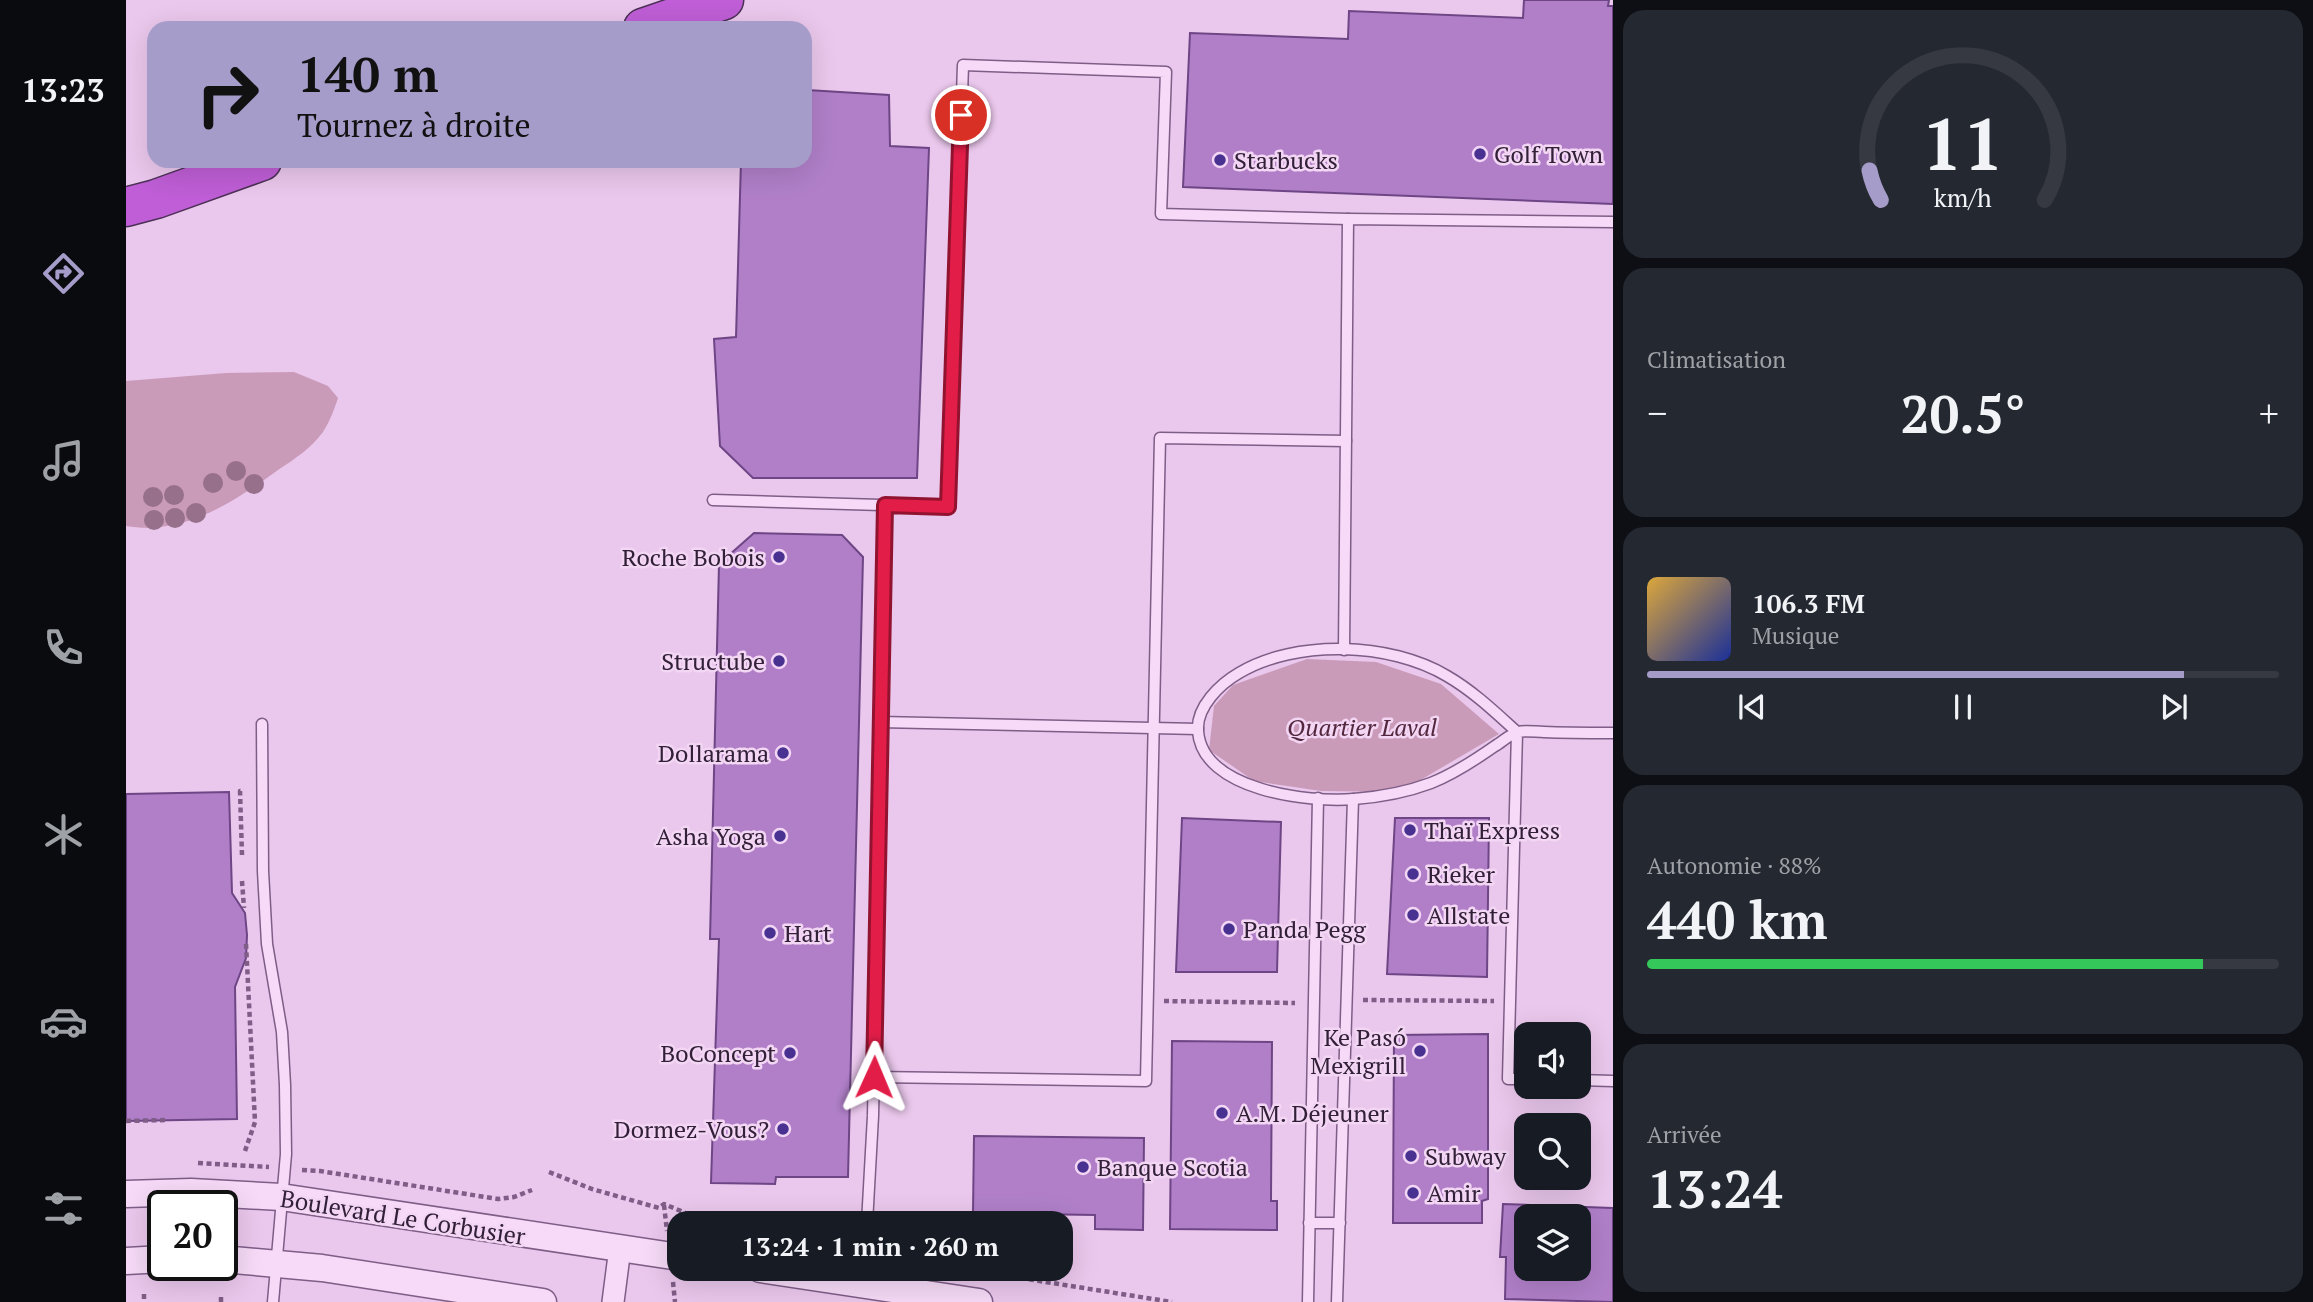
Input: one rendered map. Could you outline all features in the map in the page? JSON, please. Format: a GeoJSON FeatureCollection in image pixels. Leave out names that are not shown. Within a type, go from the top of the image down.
{"type":"FeatureCollection","features":[{"type":"Feature","properties":{"kind":"highway"},"geometry":{"type":"LineString","coordinates":[[663,21],[724,0]]}},
{"type":"Feature","properties":{"kind":"highway"},"geometry":{"type":"LineString","coordinates":[[126,207],[242,168]]}},
{"type":"Feature","properties":{"kind":"street","name":"Boulevard Le Corbusier"},"geometry":{"type":"LineString","coordinates":[[126,1195],[191,1192],[281,1197],[667,1254]]}},
{"type":"Feature","properties":{"kind":"street"},"geometry":{"type":"LineString","coordinates":[[613,1302],[620,1248]]}},
{"type":"Feature","properties":{"kind":"street"},"geometry":{"type":"LineString","coordinates":[[126,1261],[147,1260]]}},
{"type":"Feature","properties":{"kind":"street"},"geometry":{"type":"LineString","coordinates":[[238,1260],[275,1263],[440,1294],[543,1302]]}},
{"type":"Feature","properties":{"kind":"street"},"geometry":{"type":"LineString","coordinates":[[882,1281],[979,1302]]}},
{"type":"Feature","properties":{"kind":"lane"},"geometry":{"type":"LineString","coordinates":[[713,500],[948,507],[962,65],[1166,72],[1161,214],[1613,222]]}},
{"type":"Feature","properties":{"kind":"lane"},"geometry":{"type":"LineString","coordinates":[[1343,650],[1348,219]]}},
{"type":"Feature","properties":{"kind":"lane"},"geometry":{"type":"LineString","coordinates":[[874,1077],[1146,1081],[1160,438],[1346,441]]}},
{"type":"Feature","properties":{"kind":"lane"},"geometry":{"type":"LineString","coordinates":[[868,1211],[874,1077],[885,505]]}},
{"type":"Feature","properties":{"kind":"lane"},"geometry":{"type":"LineString","coordinates":[[1514,1079],[1508,1079],[1517,732],[1488,704],[1446,675],[1380,652],[1308,649],[1266,660],[1240,672],[1217,688],[1205,705],[1198,729],[1204,752],[1222,771],[1252,787],[1318,798],[1353,799],[1408,791],[1434,782],[1466,766],[1517,732],[1613,733]]}},
{"type":"Feature","properties":{"kind":"lane"},"geometry":{"type":"LineString","coordinates":[[262,723],[263,870],[267,944],[282,1032],[285,1084],[286,1154],[275,1263],[274,1302]]}},
{"type":"Feature","properties":{"kind":"lane"},"geometry":{"type":"LineString","coordinates":[[880,723],[1198,729]]}},
{"type":"Feature","properties":{"kind":"lane"},"geometry":{"type":"LineString","coordinates":[[1308,1302],[1318,798]]}},
{"type":"Feature","properties":{"kind":"lane"},"geometry":{"type":"LineString","coordinates":[[1337,1302],[1353,799]]}},
{"type":"Feature","properties":{"kind":"lane"},"geometry":{"type":"LineString","coordinates":[[1591,1080],[1613,1081]]}},
{"type":"Feature","properties":{"kind":"lane"},"geometry":{"type":"LineString","coordinates":[[1309,1223],[1340,1223]]}},
{"type":"Feature","properties":{"kind":"path"},"geometry":{"type":"LineString","coordinates":[[240,791],[242,858]]}},
{"type":"Feature","properties":{"kind":"path"},"geometry":{"type":"LineString","coordinates":[[242,872],[245,914]]}},
{"type":"Feature","properties":{"kind":"path"},"geometry":{"type":"LineString","coordinates":[[245,1151],[255,1122],[247,936]]}},
{"type":"Feature","properties":{"kind":"path"},"geometry":{"type":"LineString","coordinates":[[126,1121],[165,1120]]}},
{"type":"Feature","properties":{"kind":"path","name":"Boulevard Le Corbusier"},"geometry":{"type":"LineString","coordinates":[[320,1171],[498,1199],[514,1197],[532,1190]]}},
{"type":"Feature","properties":{"kind":"path"},"geometry":{"type":"LineString","coordinates":[[549,1172],[592,1189],[659,1208],[664,1204],[681,1211]]}},
{"type":"Feature","properties":{"kind":"path"},"geometry":{"type":"LineString","coordinates":[[1040,1281],[1172,1302]]}},
{"type":"Feature","properties":{"kind":"path"},"geometry":{"type":"LineString","coordinates":[[144,1294],[144,1302]]}},
{"type":"Feature","properties":{"kind":"path"},"geometry":{"type":"LineString","coordinates":[[221,1302],[222,1294]]}},
{"type":"Feature","properties":{"kind":"green space"},"geometry":{"type":"Polygon","coordinates":[[[294,372],[328,386],[338,398],[325,428],[308,448],[244,494],[207,514],[168,526],[126,526],[126,381],[226,373],[294,372]]]}},
{"type":"Feature","properties":{"kind":"green space","name":"Quartier Laval"},"geometry":{"type":"Polygon","coordinates":[[[1307,659],[1376,662],[1441,684],[1499,734],[1400,792],[1321,791],[1254,781],[1209,750],[1214,706],[1233,685],[1307,659]]]}},
{"type":"Feature","properties":{"kind":"building"},"geometry":{"type":"Polygon","coordinates":[[[1524,0],[1609,0],[1608,6],[1613,6],[1613,204],[1183,187],[1190,33],[1348,39],[1349,11],[1523,18],[1524,0]]]}},
{"type":"Feature","properties":{"kind":"building"},"geometry":{"type":"Polygon","coordinates":[[[812,90],[889,95],[890,146],[929,148],[917,478],[753,478],[720,446],[714,339],[736,337],[741,168],[812,168],[812,90]]]}},
{"type":"Feature","properties":{"kind":"building"},"geometry":{"type":"Polygon","coordinates":[[[754,533],[842,535],[863,557],[848,1177],[776,1177],[775,1184],[711,1183],[719,939],[710,939],[719,564],[754,533]]]}},
{"type":"Feature","properties":{"kind":"building"},"geometry":{"type":"Polygon","coordinates":[[[229,792],[232,893],[245,913],[247,935],[246,958],[235,987],[237,1119],[126,1121],[126,794],[229,792]]]}},
{"type":"Feature","properties":{"kind":"building"},"geometry":{"type":"Polygon","coordinates":[[[1182,818],[1281,822],[1277,972],[1176,972],[1182,818]]]}},
{"type":"Feature","properties":{"kind":"building"},"geometry":{"type":"Polygon","coordinates":[[[1395,818],[1489,818],[1487,977],[1387,974],[1395,818]]]}},
{"type":"Feature","properties":{"kind":"building"},"geometry":{"type":"Polygon","coordinates":[[[1488,1034],[1488,1199],[1482,1201],[1482,1223],[1393,1223],[1394,1035],[1488,1034]]]}},
{"type":"Feature","properties":{"kind":"building"},"geometry":{"type":"Polygon","coordinates":[[[1172,1041],[1272,1042],[1271,1201],[1277,1201],[1277,1230],[1170,1229],[1172,1041]]]}},
{"type":"Feature","properties":{"kind":"building"},"geometry":{"type":"Polygon","coordinates":[[[974,1136],[1144,1138],[1143,1230],[1095,1229],[1095,1215],[1073,1215],[1073,1211],[973,1211],[974,1136]]]}},
{"type":"Feature","properties":{"kind":"building"},"geometry":{"type":"Polygon","coordinates":[[[1503,1204],[1514,1204],[1514,1281],[1591,1281],[1591,1207],[1613,1208],[1613,1302],[1505,1299],[1506,1257],[1500,1257],[1503,1204]]]}},
{"type":"Feature","properties":{"kind":"place","name":"Golf Town"},"geometry":{"type":"Point","coordinates":[1480,154]}},
{"type":"Feature","properties":{"kind":"place","name":"Starbucks"},"geometry":{"type":"Point","coordinates":[1220,160]}},
{"type":"Feature","properties":{"kind":"place","name":"Roche Bobois"},"geometry":{"type":"Point","coordinates":[779,557]}},
{"type":"Feature","properties":{"kind":"place","name":"Structube"},"geometry":{"type":"Point","coordinates":[779,661]}},
{"type":"Feature","properties":{"kind":"place","name":"Dollarama"},"geometry":{"type":"Point","coordinates":[783,753]}},
{"type":"Feature","properties":{"kind":"place","name":"Thaï Express"},"geometry":{"type":"Point","coordinates":[1410,830]}},
{"type":"Feature","properties":{"kind":"place","name":"Asha Yoga"},"geometry":{"type":"Point","coordinates":[780,836]}},
{"type":"Feature","properties":{"kind":"place","name":"Rieker"},"geometry":{"type":"Point","coordinates":[1413,874]}},
{"type":"Feature","properties":{"kind":"place","name":"Allstate"},"geometry":{"type":"Point","coordinates":[1413,915]}},
{"type":"Feature","properties":{"kind":"place","name":"Panda Pegg"},"geometry":{"type":"Point","coordinates":[1229,929]}},
{"type":"Feature","properties":{"kind":"place","name":"Hart"},"geometry":{"type":"Point","coordinates":[770,933]}},
{"type":"Feature","properties":{"kind":"place","name":"Ke Pasó Mexigrill"},"geometry":{"type":"Point","coordinates":[1420,1051]}},
{"type":"Feature","properties":{"kind":"place","name":"BoConcept"},"geometry":{"type":"Point","coordinates":[790,1053]}},
{"type":"Feature","properties":{"kind":"place","name":"A.M. Déjeuner"},"geometry":{"type":"Point","coordinates":[1222,1113]}},
{"type":"Feature","properties":{"kind":"place","name":"Dormez-Vous?"},"geometry":{"type":"Point","coordinates":[783,1129]}},
{"type":"Feature","properties":{"kind":"place","name":"Subway"},"geometry":{"type":"Point","coordinates":[1411,1156]}},
{"type":"Feature","properties":{"kind":"place","name":"Banque Scotia"},"geometry":{"type":"Point","coordinates":[1083,1167]}},
{"type":"Feature","properties":{"kind":"place","name":"Amir"},"geometry":{"type":"Point","coordinates":[1413,1193]}},
{"type":"Feature","properties":{"kind":"route"},"geometry":{"type":"LineString","coordinates":[[874,1077],[885,505],[948,507],[961,115]]}}]}
